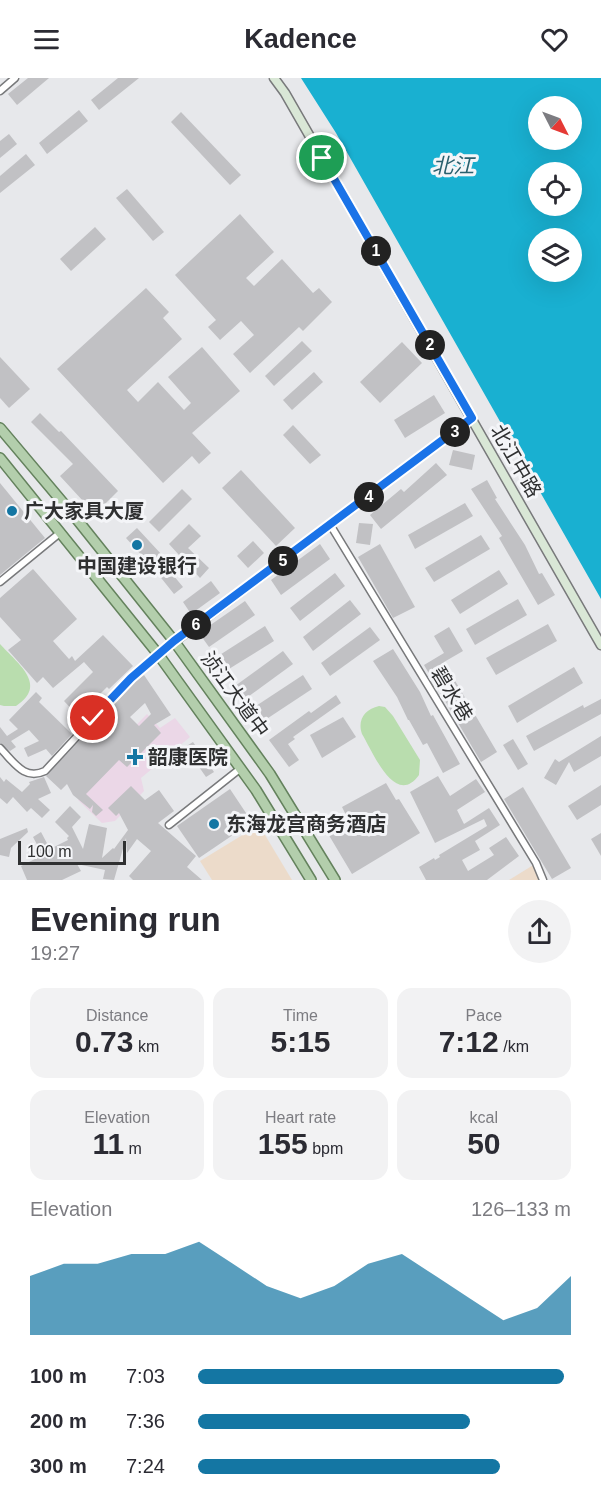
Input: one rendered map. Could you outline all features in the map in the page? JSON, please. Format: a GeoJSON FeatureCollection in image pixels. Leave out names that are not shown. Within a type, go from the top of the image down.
{"type":"FeatureCollection","features":[{"type":"Feature","properties":{"kind":"main road","name":"浈江大道中"},"geometry":{"type":"LineString","coordinates":[[0,428],[174,641],[270,774],[335,880]]}},
{"type":"Feature","properties":{"kind":"main road","name":"浈江大道中"},"geometry":{"type":"LineString","coordinates":[[2,464],[61,532],[158,654],[256,790],[311,880]]}},
{"type":"Feature","properties":{"kind":"street"},"geometry":{"type":"LineString","coordinates":[[0,91],[15,78]]}},
{"type":"Feature","properties":{"kind":"street","name":"北江中路"},"geometry":{"type":"LineString","coordinates":[[274,78],[285,93],[601,645]]}},
{"type":"Feature","properties":{"kind":"street"},"geometry":{"type":"LineString","coordinates":[[0,748],[22,771],[29,775],[45,771],[131,678],[158,654],[472,418]]}},
{"type":"Feature","properties":{"kind":"street","name":"碧水巷"},"geometry":{"type":"LineString","coordinates":[[331,526],[536,863],[543,880]]}},
{"type":"Feature","properties":{"kind":"street"},"geometry":{"type":"LineString","coordinates":[[0,582],[61,532]]}},
{"type":"Feature","properties":{"kind":"street"},"geometry":{"type":"LineString","coordinates":[[169,825],[240,768]]}},
{"type":"Feature","properties":{"kind":"shaded area","name":"韶康医院"},"geometry":{"type":"Polygon","coordinates":[[[147,714],[160,728],[175,718],[190,737],[141,778],[144,791],[115,821],[102,823],[78,800],[83,793],[79,784],[147,714]]]}},
{"type":"Feature","properties":{"kind":"shaded area"},"geometry":{"type":"Polygon","coordinates":[[[259,825],[292,880],[212,880],[200,861],[259,825]]]}},
{"type":"Feature","properties":{"kind":"shaded area"},"geometry":{"type":"Polygon","coordinates":[[[535,864],[542,880],[509,880],[535,864]]]}},
{"type":"Feature","properties":{"kind":"green space"},"geometry":{"type":"Polygon","coordinates":[[[0,644],[21,666],[30,682],[30,690],[16,706],[0,705],[0,644]]]}},
{"type":"Feature","properties":{"kind":"green space"},"geometry":{"type":"Polygon","coordinates":[[[379,706],[385,707],[393,716],[420,760],[419,775],[410,783],[402,785],[393,781],[386,774],[362,734],[363,716],[366,712],[379,706]]]}},
{"type":"Feature","properties":{"kind":"water","name":"北江"},"geometry":{"type":"Polygon","coordinates":[[[301,78],[601,78],[601,599],[336,133],[301,78]]]}},
{"type":"Feature","properties":{"kind":"building"},"geometry":{"type":"Polygon","coordinates":[[[28,78],[49,78],[17,105],[8,94],[28,78]]]}},
{"type":"Feature","properties":{"kind":"building"},"geometry":{"type":"Polygon","coordinates":[[[118,78],[139,78],[99,110],[91,100],[118,78]]]}},
{"type":"Feature","properties":{"kind":"building"},"geometry":{"type":"Polygon","coordinates":[[[79,110],[88,121],[47,154],[39,143],[79,110]]]}},
{"type":"Feature","properties":{"kind":"building"},"geometry":{"type":"Polygon","coordinates":[[[181,112],[241,175],[230,185],[171,122],[181,112]]]}},
{"type":"Feature","properties":{"kind":"building"},"geometry":{"type":"Polygon","coordinates":[[[9,134],[17,144],[0,158],[0,141],[9,134]]]}},
{"type":"Feature","properties":{"kind":"building"},"geometry":{"type":"Polygon","coordinates":[[[26,154],[35,165],[0,193],[0,176],[26,154]]]}},
{"type":"Feature","properties":{"kind":"building"},"geometry":{"type":"Polygon","coordinates":[[[127,189],[164,232],[153,241],[116,198],[127,189]]]}},
{"type":"Feature","properties":{"kind":"building"},"geometry":{"type":"Polygon","coordinates":[[[240,214],[274,252],[246,278],[254,286],[282,259],[313,293],[319,288],[332,302],[303,331],[299,327],[250,373],[233,354],[254,335],[241,321],[220,340],[208,327],[216,320],[175,275],[240,214]]]}},
{"type":"Feature","properties":{"kind":"building"},"geometry":{"type":"Polygon","coordinates":[[[95,227],[106,239],[71,271],[60,259],[95,227]]]}},
{"type":"Feature","properties":{"kind":"building"},"geometry":{"type":"Polygon","coordinates":[[[146,288],[169,312],[163,318],[182,339],[127,390],[138,402],[158,382],[184,410],[191,403],[168,377],[202,347],[240,391],[192,433],[211,453],[199,464],[192,456],[163,483],[57,369],[146,288]]]}},
{"type":"Feature","properties":{"kind":"building"},"geometry":{"type":"Polygon","coordinates":[[[302,341],[312,351],[274,386],[265,376],[302,341]]]}},
{"type":"Feature","properties":{"kind":"building"},"geometry":{"type":"Polygon","coordinates":[[[402,342],[422,363],[380,403],[360,382],[402,342]]]}},
{"type":"Feature","properties":{"kind":"building"},"geometry":{"type":"Polygon","coordinates":[[[0,357],[30,389],[9,408],[0,398],[0,357]]]}},
{"type":"Feature","properties":{"kind":"building"},"geometry":{"type":"Polygon","coordinates":[[[314,372],[323,382],[292,410],[283,400],[314,372]]]}},
{"type":"Feature","properties":{"kind":"building"},"geometry":{"type":"Polygon","coordinates":[[[434,395],[445,413],[405,438],[394,420],[434,395]]]}},
{"type":"Feature","properties":{"kind":"building"},"geometry":{"type":"Polygon","coordinates":[[[40,413],[59,432],[61,431],[118,491],[95,514],[60,476],[73,464],[31,422],[40,413]]]}},
{"type":"Feature","properties":{"kind":"building"},"geometry":{"type":"Polygon","coordinates":[[[293,425],[321,455],[310,464],[283,435],[293,425]]]}},
{"type":"Feature","properties":{"kind":"building"},"geometry":{"type":"Polygon","coordinates":[[[453,450],[475,455],[472,470],[449,465],[453,450]]]}},
{"type":"Feature","properties":{"kind":"building"},"geometry":{"type":"Polygon","coordinates":[[[436,463],[447,475],[381,529],[370,515],[401,489],[404,492],[436,463]]]}},
{"type":"Feature","properties":{"kind":"building"},"geometry":{"type":"Polygon","coordinates":[[[241,470],[295,528],[276,546],[222,488],[241,470]]]}},
{"type":"Feature","properties":{"kind":"building"},"geometry":{"type":"Polygon","coordinates":[[[487,480],[497,498],[495,499],[525,545],[539,574],[542,573],[555,595],[538,605],[499,538],[502,536],[471,489],[487,480]]]}},
{"type":"Feature","properties":{"kind":"building","name":"广大家具大厦"},"geometry":{"type":"Polygon","coordinates":[[[0,483],[45,538],[0,575],[0,483]]]}},
{"type":"Feature","properties":{"kind":"building"},"geometry":{"type":"Polygon","coordinates":[[[182,489],[192,499],[159,532],[149,522],[182,489]]]}},
{"type":"Feature","properties":{"kind":"building"},"geometry":{"type":"Polygon","coordinates":[[[465,503],[473,516],[415,549],[408,535],[465,503]]]}},
{"type":"Feature","properties":{"kind":"building"},"geometry":{"type":"Polygon","coordinates":[[[359,523],[373,524],[370,545],[356,543],[359,523]]]}},
{"type":"Feature","properties":{"kind":"building"},"geometry":{"type":"Polygon","coordinates":[[[189,524],[201,536],[188,548],[209,568],[200,578],[169,544],[189,524]]]}},
{"type":"Feature","properties":{"kind":"building"},"geometry":{"type":"Polygon","coordinates":[[[137,528],[162,555],[159,558],[183,587],[174,594],[126,538],[137,528]]]}},
{"type":"Feature","properties":{"kind":"building"},"geometry":{"type":"Polygon","coordinates":[[[481,535],[490,549],[434,582],[425,568],[481,535]]]}},
{"type":"Feature","properties":{"kind":"building"},"geometry":{"type":"Polygon","coordinates":[[[253,541],[264,553],[248,568],[237,556],[253,541]]]}},
{"type":"Feature","properties":{"kind":"building"},"geometry":{"type":"Polygon","coordinates":[[[320,544],[330,559],[281,595],[271,580],[320,544]]]}},
{"type":"Feature","properties":{"kind":"building"},"geometry":{"type":"Polygon","coordinates":[[[380,544],[415,607],[393,618],[358,557],[380,544]]]}},
{"type":"Feature","properties":{"kind":"building"},"geometry":{"type":"Polygon","coordinates":[[[33,569],[77,619],[53,641],[69,659],[72,656],[75,661],[103,635],[133,666],[109,689],[107,687],[78,716],[64,701],[93,672],[84,662],[53,688],[43,677],[37,683],[8,650],[21,640],[0,617],[0,598],[33,569]]]}},
{"type":"Feature","properties":{"kind":"building"},"geometry":{"type":"Polygon","coordinates":[[[499,570],[508,584],[460,614],[451,600],[499,570]]]}},
{"type":"Feature","properties":{"kind":"building"},"geometry":{"type":"Polygon","coordinates":[[[335,573],[345,586],[300,621],[290,608],[335,573]]]}},
{"type":"Feature","properties":{"kind":"building"},"geometry":{"type":"Polygon","coordinates":[[[211,581],[220,593],[191,614],[183,602],[211,581]]]}},
{"type":"Feature","properties":{"kind":"building"},"geometry":{"type":"Polygon","coordinates":[[[518,599],[527,615],[475,645],[466,629],[518,599]]]}},
{"type":"Feature","properties":{"kind":"building"},"geometry":{"type":"Polygon","coordinates":[[[350,600],[361,614],[313,651],[303,637],[350,600]]]}},
{"type":"Feature","properties":{"kind":"building"},"geometry":{"type":"Polygon","coordinates":[[[245,601],[255,615],[209,647],[199,633],[245,601]]]}},
{"type":"Feature","properties":{"kind":"building"},"geometry":{"type":"Polygon","coordinates":[[[548,624],[557,641],[496,675],[486,658],[548,624]]]}},
{"type":"Feature","properties":{"kind":"building"},"geometry":{"type":"Polygon","coordinates":[[[265,626],[274,641],[224,672],[215,658],[265,626]]]}},
{"type":"Feature","properties":{"kind":"building"},"geometry":{"type":"Polygon","coordinates":[[[370,627],[380,640],[330,676],[321,663],[370,627]]]}},
{"type":"Feature","properties":{"kind":"building"},"geometry":{"type":"Polygon","coordinates":[[[449,627],[463,651],[444,662],[497,752],[481,762],[424,665],[444,653],[434,636],[449,627]]]}},
{"type":"Feature","properties":{"kind":"building"},"geometry":{"type":"Polygon","coordinates":[[[393,649],[460,764],[443,773],[427,743],[423,745],[397,697],[373,661],[393,649]]]}},
{"type":"Feature","properties":{"kind":"building"},"geometry":{"type":"Polygon","coordinates":[[[283,651],[293,664],[245,699],[235,686],[283,651]]]}},
{"type":"Feature","properties":{"kind":"building"},"geometry":{"type":"Polygon","coordinates":[[[574,667],[583,683],[517,723],[508,706],[574,667]]]}},
{"type":"Feature","properties":{"kind":"building"},"geometry":{"type":"Polygon","coordinates":[[[144,675],[171,715],[154,725],[161,733],[127,767],[119,760],[86,794],[103,810],[96,816],[92,812],[93,805],[90,809],[73,795],[67,784],[61,790],[46,776],[144,675]],[[145,703],[130,717],[139,726],[151,714],[145,703]]]}},
{"type":"Feature","properties":{"kind":"building"},"geometry":{"type":"Polygon","coordinates":[[[303,675],[312,689],[259,724],[250,710],[303,675]]]}},
{"type":"Feature","properties":{"kind":"building"},"geometry":{"type":"Polygon","coordinates":[[[36,692],[42,698],[39,702],[72,734],[52,756],[46,749],[28,757],[24,748],[39,741],[29,730],[11,741],[16,747],[10,751],[0,743],[0,727],[7,736],[18,729],[9,720],[36,692]]]}},
{"type":"Feature","properties":{"kind":"building"},"geometry":{"type":"Polygon","coordinates":[[[336,695],[341,703],[293,737],[295,739],[288,744],[299,760],[289,767],[269,740],[336,695]]]}},
{"type":"Feature","properties":{"kind":"building"},"geometry":{"type":"Polygon","coordinates":[[[601,699],[601,714],[534,751],[526,736],[583,705],[584,708],[601,699]]]}},
{"type":"Feature","properties":{"kind":"building"},"geometry":{"type":"Polygon","coordinates":[[[343,717],[356,737],[322,758],[310,735],[343,717]]]}},
{"type":"Feature","properties":{"kind":"building"},"geometry":{"type":"Polygon","coordinates":[[[601,736],[601,756],[574,772],[569,762],[556,785],[544,778],[555,759],[559,762],[601,736]]]}},
{"type":"Feature","properties":{"kind":"building"},"geometry":{"type":"Polygon","coordinates":[[[513,739],[528,764],[518,770],[503,745],[513,739]]]}},
{"type":"Feature","properties":{"kind":"building"},"geometry":{"type":"Polygon","coordinates":[[[193,742],[214,772],[206,777],[185,747],[193,742]]]}},
{"type":"Feature","properties":{"kind":"building"},"geometry":{"type":"Polygon","coordinates":[[[438,776],[450,796],[476,779],[485,792],[457,810],[464,824],[489,808],[500,825],[475,841],[480,850],[462,860],[468,871],[494,855],[489,848],[506,837],[519,856],[487,880],[426,880],[419,867],[440,857],[439,855],[487,826],[484,819],[435,843],[410,792],[438,776]]]}},
{"type":"Feature","properties":{"kind":"building"},"geometry":{"type":"Polygon","coordinates":[[[0,777],[4,782],[6,779],[22,792],[30,784],[29,782],[44,777],[51,793],[38,799],[50,810],[42,818],[31,808],[27,812],[13,797],[7,804],[0,798],[0,777]]]}},
{"type":"Feature","properties":{"kind":"building"},"geometry":{"type":"Polygon","coordinates":[[[386,783],[420,833],[352,874],[324,827],[346,815],[342,807],[386,783]]]}},
{"type":"Feature","properties":{"kind":"building"},"geometry":{"type":"Polygon","coordinates":[[[601,785],[601,805],[577,820],[568,806],[601,785]]]}},
{"type":"Feature","properties":{"kind":"building"},"geometry":{"type":"Polygon","coordinates":[[[131,786],[145,800],[159,790],[174,811],[158,823],[196,856],[187,867],[202,880],[133,880],[129,876],[151,851],[137,839],[127,853],[126,838],[114,880],[103,879],[105,870],[77,864],[81,871],[62,880],[27,880],[21,866],[37,858],[35,855],[41,852],[33,837],[41,832],[50,849],[68,840],[69,836],[55,822],[70,806],[81,817],[72,827],[83,849],[89,824],[107,828],[102,858],[114,849],[128,830],[119,813],[116,816],[108,808],[131,786]]]}},
{"type":"Feature","properties":{"kind":"building"},"geometry":{"type":"Polygon","coordinates":[[[523,787],[571,868],[552,879],[504,799],[523,787]]]}},
{"type":"Feature","properties":{"kind":"building","name":"东海龙宫商务酒店"},"geometry":{"type":"Polygon","coordinates":[[[230,789],[252,822],[199,858],[177,826],[230,789]]]}},
{"type":"Feature","properties":{"kind":"building"},"geometry":{"type":"Polygon","coordinates":[[[27,828],[28,832],[11,848],[9,857],[0,855],[0,839],[27,828]]]}},
{"type":"Feature","properties":{"kind":"building"},"geometry":{"type":"Polygon","coordinates":[[[601,833],[601,856],[591,839],[601,833]]]}},
{"type":"Feature","properties":{"kind":"place","name":"广大家具大厦"},"geometry":{"type":"Point","coordinates":[12,511]}},
{"type":"Feature","properties":{"kind":"place","name":"中国建设银行"},"geometry":{"type":"Point","coordinates":[137,545]}},
{"type":"Feature","properties":{"kind":"place","name":"韶康医院"},"geometry":{"type":"Point","coordinates":[135,757]}},
{"type":"Feature","properties":{"kind":"place","name":"东海龙宫商务酒店"},"geometry":{"type":"Point","coordinates":[214,824]}},
{"type":"Feature","properties":{"kind":"route"},"geometry":{"type":"LineString","coordinates":[[93,718],[131,678],[174,641],[331,526],[472,418],[322,158]]}}]}
